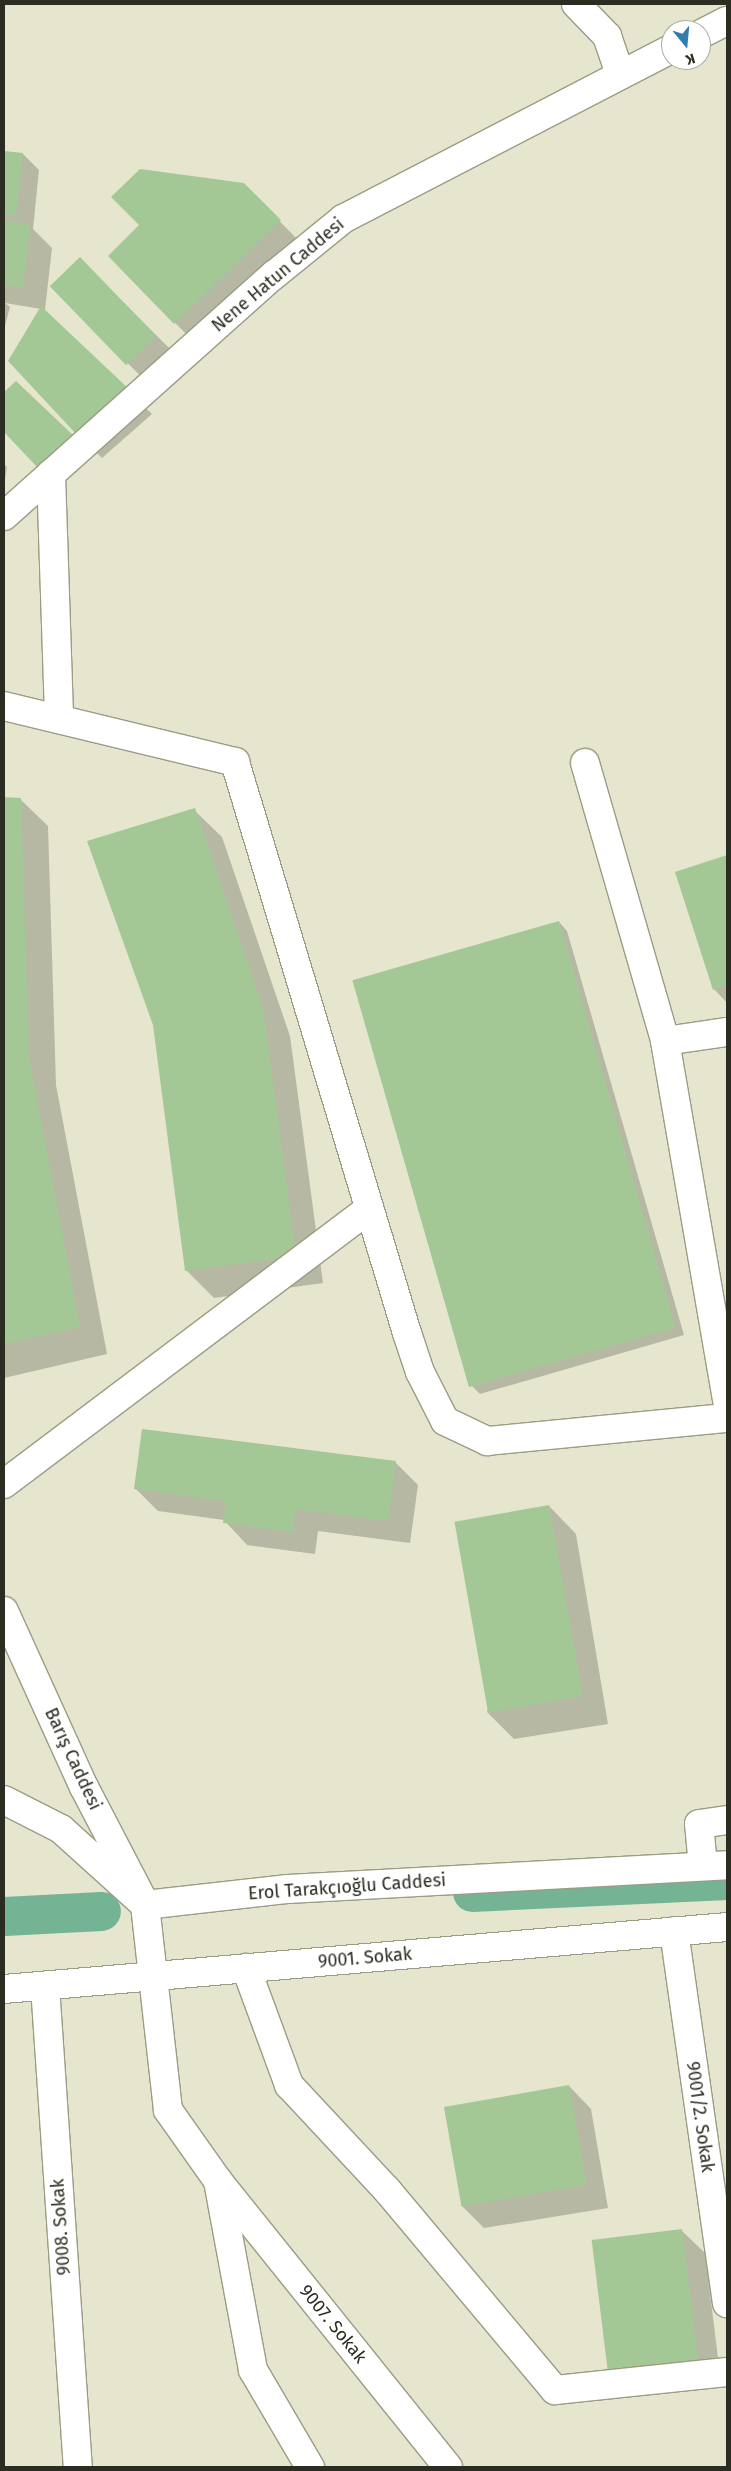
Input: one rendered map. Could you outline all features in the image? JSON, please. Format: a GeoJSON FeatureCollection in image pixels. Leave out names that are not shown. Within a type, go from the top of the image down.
{"type":"FeatureCollection","features":[{"type":"Feature","properties":{"kind":"street"},"geometry":{"type":"LineString","coordinates":[[576,4],[607,36],[620,74]]}},
{"type":"Feature","properties":{"kind":"street"},"geometry":{"type":"LineString","coordinates":[[711,29],[727,21]]}},
{"type":"Feature","properties":{"kind":"street","name":"Nene Hatun Caddesi"},"geometry":{"type":"LineString","coordinates":[[4,516],[343,219],[661,54]]}},
{"type":"Feature","properties":{"kind":"street"},"geometry":{"type":"LineString","coordinates":[[51,474],[59,719]]}},
{"type":"Feature","properties":{"kind":"street"},"geometry":{"type":"LineString","coordinates":[[4,706],[235,762],[420,1372],[445,1421],[487,1441],[727,1418]]}},
{"type":"Feature","properties":{"kind":"street"},"geometry":{"type":"LineString","coordinates":[[585,763],[665,1041],[727,1401]]}},
{"type":"Feature","properties":{"kind":"street"},"geometry":{"type":"LineString","coordinates":[[665,1041],[727,1032]]}},
{"type":"Feature","properties":{"kind":"street"},"geometry":{"type":"LineString","coordinates":[[4,1484],[369,1209]]}},
{"type":"Feature","properties":{"kind":"street","name":"Barış Caddesi"},"geometry":{"type":"LineString","coordinates":[[4,1610],[9,1634],[145,1905]]}},
{"type":"Feature","properties":{"kind":"street"},"geometry":{"type":"LineString","coordinates":[[4,1800],[61,1829],[145,1905]]}},
{"type":"Feature","properties":{"kind":"street"},"geometry":{"type":"LineString","coordinates":[[715,1865],[699,1824],[727,1820]]}},
{"type":"Feature","properties":{"kind":"street","name":"Erol Tarakçıoğlu Caddesi"},"geometry":{"type":"LineString","coordinates":[[145,1905],[288,1889],[715,1865]]}},
{"type":"Feature","properties":{"kind":"street","name":"9007. Sokak"},"geometry":{"type":"LineString","coordinates":[[145,1905],[150,1977],[168,2110],[218,2181],[448,2467]]}},
{"type":"Feature","properties":{"kind":"street","name":"9001. Sokak"},"geometry":{"type":"LineString","coordinates":[[4,1990],[727,1927]]}},
{"type":"Feature","properties":{"kind":"street","name":"9001/2. Sokak"},"geometry":{"type":"LineString","coordinates":[[674,1931],[727,2302]]}},
{"type":"Feature","properties":{"kind":"street"},"geometry":{"type":"LineString","coordinates":[[246,1968],[289,2085],[387,2190],[555,2390],[727,2372]]}},
{"type":"Feature","properties":{"kind":"street","name":"9008. Sokak"},"geometry":{"type":"LineString","coordinates":[[45,1986],[78,2467]]}},
{"type":"Feature","properties":{"kind":"street","name":"9007. Sokak"},"geometry":{"type":"LineString","coordinates":[[218,2181],[253,2370],[310,2467]]}},
{"type":"Feature","properties":{"kind":"building"},"geometry":{"type":"Polygon","coordinates":[[[4,151],[23,153],[16,215],[4,214],[4,151]]]}},
{"type":"Feature","properties":{"kind":"building"},"geometry":{"type":"Polygon","coordinates":[[[140,169],[244,183],[281,220],[174,324],[108,256],[139,225],[111,197],[140,169]]]}},
{"type":"Feature","properties":{"kind":"building"},"geometry":{"type":"Polygon","coordinates":[[[4,221],[30,224],[23,288],[4,285],[4,221]]]}},
{"type":"Feature","properties":{"kind":"building"},"geometry":{"type":"Polygon","coordinates":[[[80,257],[156,336],[126,365],[50,286],[80,257]]]}},
{"type":"Feature","properties":{"kind":"building"},"geometry":{"type":"Polygon","coordinates":[[[41,306],[130,390],[78,436],[8,361],[41,306]]]}},
{"type":"Feature","properties":{"kind":"building"},"geometry":{"type":"Polygon","coordinates":[[[16,381],[73,435],[37,467],[4,432],[4,392],[16,381]]]}},
{"type":"Feature","properties":{"kind":"building"},"geometry":{"type":"Polygon","coordinates":[[[4,797],[21,798],[29,1057],[80,1327],[4,1344],[4,797]]]}},
{"type":"Feature","properties":{"kind":"building"},"geometry":{"type":"Polygon","coordinates":[[[195,808],[263,1007],[296,1256],[185,1271],[153,1025],[87,841],[195,808]]]}},
{"type":"Feature","properties":{"kind":"building"},"geometry":{"type":"Polygon","coordinates":[[[727,855],[727,985],[713,990],[675,872],[727,855]]]}},
{"type":"Feature","properties":{"kind":"building"},"geometry":{"type":"Polygon","coordinates":[[[559,921],[676,1328],[469,1387],[352,980],[559,921]]]}},
{"type":"Feature","properties":{"kind":"building"},"geometry":{"type":"Polygon","coordinates":[[[142,1429],[396,1461],[388,1521],[295,1509],[293,1532],[223,1523],[226,1501],[134,1489],[142,1429]]]}},
{"type":"Feature","properties":{"kind":"building"},"geometry":{"type":"Polygon","coordinates":[[[549,1505],[583,1696],[488,1713],[454,1522],[549,1505]]]}},
{"type":"Feature","properties":{"kind":"building"},"geometry":{"type":"Polygon","coordinates":[[[569,2085],[587,2184],[461,2207],[444,2107],[569,2085]]]}},
{"type":"Feature","properties":{"kind":"building"},"geometry":{"type":"Polygon","coordinates":[[[682,2229],[698,2359],[608,2370],[592,2240],[682,2229]]]}},
{"type":"Feature","properties":{"kind":"waterway"},"geometry":{"type":"LineString","coordinates":[[472,1892],[727,1880]]}},
{"type":"Feature","properties":{"kind":"waterway"},"geometry":{"type":"LineString","coordinates":[[4,1916],[101,1911]]}}]}
